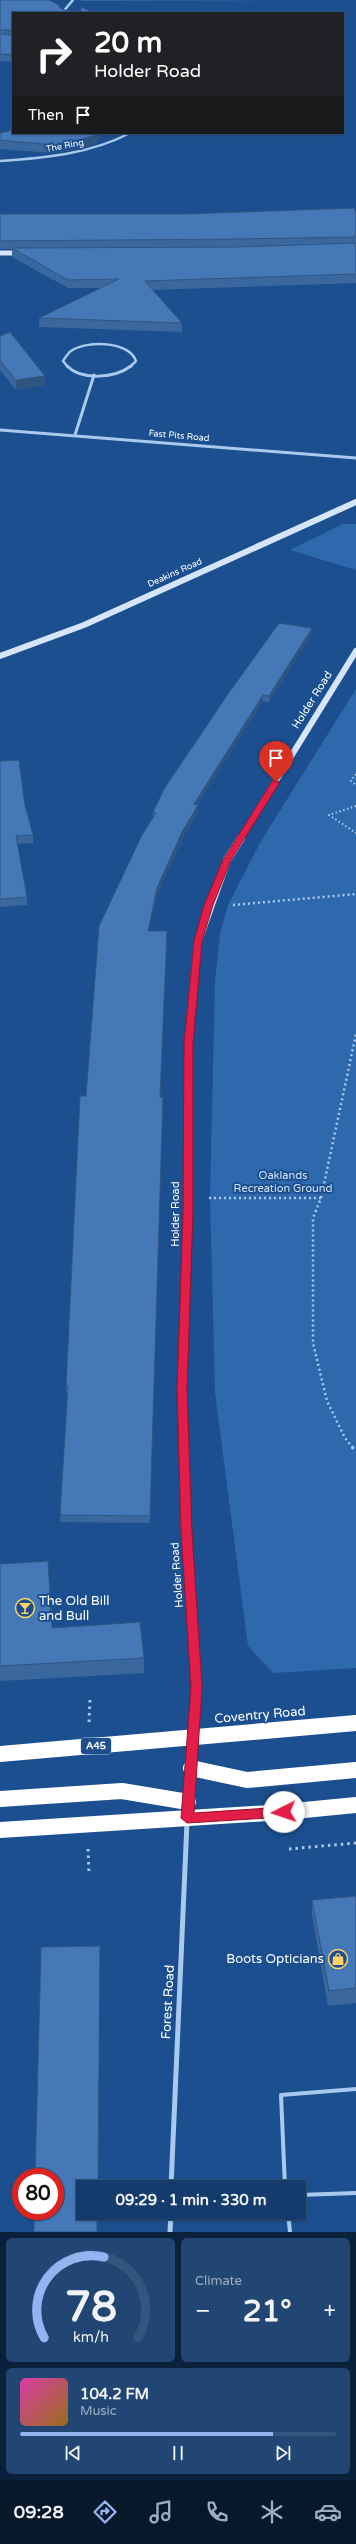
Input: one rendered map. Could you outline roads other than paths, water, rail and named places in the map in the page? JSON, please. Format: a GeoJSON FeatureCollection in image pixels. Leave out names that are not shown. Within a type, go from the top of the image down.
{"type":"FeatureCollection","features":[{"type":"Feature","properties":{"kind":"highway","name":"Coventry Road"},"geometry":{"type":"LineString","coordinates":[[0,1754],[356,1723]]}},
{"type":"Feature","properties":{"kind":"highway"},"geometry":{"type":"LineString","coordinates":[[191,1768],[247,1780],[356,1770]]}},
{"type":"Feature","properties":{"kind":"highway"},"geometry":{"type":"LineString","coordinates":[[0,1799],[122,1791],[188,1802]]}},
{"type":"Feature","properties":{"kind":"highway"},"geometry":{"type":"LineString","coordinates":[[0,1830],[356,1805]]}},
{"type":"Feature","properties":{"kind":"street"},"geometry":{"type":"LineString","coordinates":[[63,12],[73,0]]}},
{"type":"Feature","properties":{"kind":"street","name":"The Ring"},"geometry":{"type":"LineString","coordinates":[[0,161],[43,158],[88,149],[127,134]]}},
{"type":"Feature","properties":{"kind":"street"},"geometry":{"type":"LineString","coordinates":[[0,253],[24,253]]}},
{"type":"Feature","properties":{"kind":"street"},"geometry":{"type":"LineString","coordinates":[[103,345],[124,348],[135,356],[136,361],[126,370],[94,375],[77,372],[66,366],[63,361],[65,356],[80,347],[103,345]]}},
{"type":"Feature","properties":{"kind":"street"},"geometry":{"type":"LineString","coordinates":[[75,435],[94,375]]}},
{"type":"Feature","properties":{"kind":"street","name":"Fast Pits Road"},"geometry":{"type":"LineString","coordinates":[[0,430],[356,458]]}},
{"type":"Feature","properties":{"kind":"street","name":"Deakins Road"},"geometry":{"type":"LineString","coordinates":[[0,656],[84,625],[356,502]]}},
{"type":"Feature","properties":{"kind":"street"},"geometry":{"type":"LineString","coordinates":[[342,508],[356,510]]}},
{"type":"Feature","properties":{"kind":"street","name":"Holder Road"},"geometry":{"type":"LineString","coordinates":[[187,1818],[197,1687],[186,1531],[182,1390],[187,1200],[188,1044],[198,941],[209,905],[227,860],[356,651]]}},
{"type":"Feature","properties":{"kind":"street","name":"Forest Road"},"geometry":{"type":"LineString","coordinates":[[171,2180],[187,1818]]}},
{"type":"Feature","properties":{"kind":"street"},"geometry":{"type":"LineString","coordinates":[[170,2232],[171,2220]]}},
{"type":"Feature","properties":{"kind":"lane"},"geometry":{"type":"LineString","coordinates":[[285,2180],[281,2095],[356,2089]]}},
{"type":"Feature","properties":{"kind":"lane"},"geometry":{"type":"LineString","coordinates":[[306,2195],[356,2193]]}},
{"type":"Feature","properties":{"kind":"lane"},"geometry":{"type":"LineString","coordinates":[[289,2220],[290,2232]]}},
{"type":"Feature","properties":{"kind":"place","name":"The Old Bill and Bull"},"geometry":{"type":"Point","coordinates":[25,1608]}},
{"type":"Feature","properties":{"kind":"place","name":"Boots Opticians"},"geometry":{"type":"Point","coordinates":[338,1959]}},
{"type":"Feature","properties":{"kind":"park label","name":"Oaklands Recreation Ground"},"geometry":{"type":"Point","coordinates":[283,1181]}}]}
